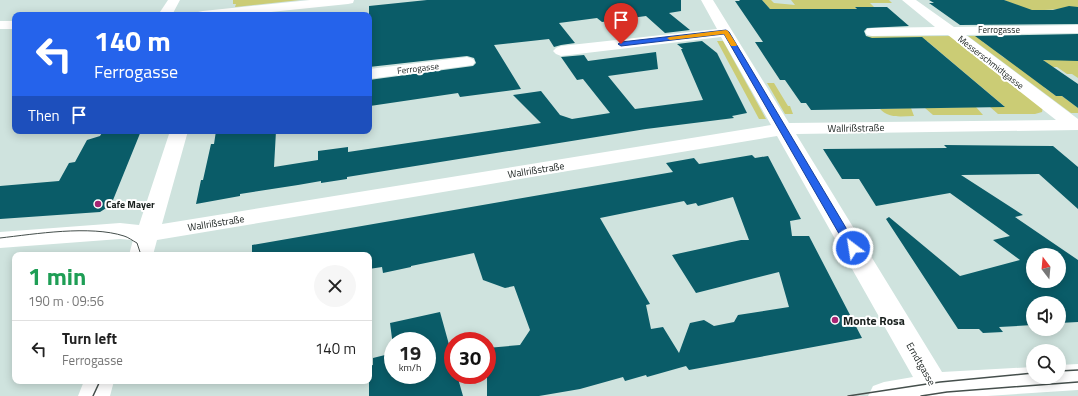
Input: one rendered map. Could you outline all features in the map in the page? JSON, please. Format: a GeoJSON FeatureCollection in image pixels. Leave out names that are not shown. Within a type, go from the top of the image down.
{"type":"FeatureCollection","features":[{"type":"Feature","properties":{"kind":"street"},"geometry":{"type":"LineString","coordinates":[[167,12],[174,0]]}},
{"type":"Feature","properties":{"kind":"street"},"geometry":{"type":"LineString","coordinates":[[230,12],[348,0]]}},
{"type":"Feature","properties":{"kind":"street","name":"Erndtgasse"},"geometry":{"type":"LineString","coordinates":[[708,0],[937,391]]}},
{"type":"Feature","properties":{"kind":"street","name":"Messerschmidtgasse"},"geometry":{"type":"LineString","coordinates":[[908,0],[938,23],[950,30],[1074,125]]}},
{"type":"Feature","properties":{"kind":"street"},"geometry":{"type":"LineString","coordinates":[[215,12],[218,1]]}},
{"type":"Feature","properties":{"kind":"street"},"geometry":{"type":"LineString","coordinates":[[0,25],[12,25]]}},
{"type":"Feature","properties":{"kind":"street","name":"Ferrogasse"},"geometry":{"type":"LineString","coordinates":[[872,32],[1078,29]]}},
{"type":"Feature","properties":{"kind":"street"},"geometry":{"type":"LineString","coordinates":[[561,51],[726,32]]}},
{"type":"Feature","properties":{"kind":"street","name":"Ferrogasse"},"geometry":{"type":"LineString","coordinates":[[372,74],[467,62]]}},
{"type":"Feature","properties":{"kind":"street","name":"Wallrißstraße"},"geometry":{"type":"LineString","coordinates":[[0,240],[120,231],[144,245],[783,129],[1074,125]]}},
{"type":"Feature","properties":{"kind":"street"},"geometry":{"type":"LineString","coordinates":[[144,245],[178,134]]}},
{"type":"Feature","properties":{"kind":"street"},"geometry":{"type":"LineString","coordinates":[[884,396],[1078,377]]}},
{"type":"Feature","properties":{"kind":"street"},"geometry":{"type":"LineString","coordinates":[[94,396],[98,384]]}},
{"type":"Feature","properties":{"kind":"shaded area"},"geometry":{"type":"Polygon","coordinates":[[[233,0],[300,0],[235,7],[236,4],[233,4],[233,0]]]}},
{"type":"Feature","properties":{"kind":"shaded area"},"geometry":{"type":"Polygon","coordinates":[[[762,0],[771,0],[774,3],[795,5],[791,0],[889,0],[892,3],[870,3],[874,7],[855,7],[857,9],[770,9],[762,0]]]}},
{"type":"Feature","properties":{"kind":"shaded area"},"geometry":{"type":"Polygon","coordinates":[[[1004,0],[1078,0],[1078,8],[1028,11],[1004,0]]]}},
{"type":"Feature","properties":{"kind":"shaded area"},"geometry":{"type":"Polygon","coordinates":[[[955,36],[1043,107],[1042,112],[1035,114],[998,114],[990,107],[1004,106],[927,41],[875,41],[785,37],[955,36]]]}},
{"type":"Feature","properties":{"kind":"shaded area"},"geometry":{"type":"Polygon","coordinates":[[[968,36],[979,36],[986,41],[983,42],[990,47],[995,48],[1004,58],[1012,60],[1036,81],[1041,81],[1045,88],[1056,96],[1062,96],[1078,108],[1078,113],[1071,113],[968,36]]]}},
{"type":"Feature","properties":{"kind":"shaded area"},"geometry":{"type":"Polygon","coordinates":[[[717,41],[723,41],[766,119],[759,119],[717,41]]]}},
{"type":"Feature","properties":{"kind":"shaded area"},"geometry":{"type":"Polygon","coordinates":[[[1078,56],[1078,78],[1072,74],[1067,74],[1057,67],[1052,67],[1043,60],[1078,56]]]}},
{"type":"Feature","properties":{"kind":"shaded area"},"geometry":{"type":"Polygon","coordinates":[[[767,83],[774,83],[788,106],[790,106],[793,114],[785,114],[767,83]]]}},
{"type":"Feature","properties":{"kind":"shaded area"},"geometry":{"type":"Polygon","coordinates":[[[976,107],[983,115],[933,115],[925,108],[976,107]]]}},
{"type":"Feature","properties":{"kind":"shaded area"},"geometry":{"type":"Polygon","coordinates":[[[911,108],[914,116],[892,116],[880,109],[911,108]]]}},
{"type":"Feature","properties":{"kind":"building"},"geometry":{"type":"Polygon","coordinates":[[[427,0],[681,0],[681,11],[669,13],[690,30],[665,33],[646,16],[602,22],[597,18],[559,23],[575,43],[554,47],[549,39],[494,45],[521,89],[460,97],[458,93],[372,106],[372,80],[473,66],[476,63],[474,58],[467,56],[372,67],[372,12],[369,12],[369,6],[427,0]]]}},
{"type":"Feature","properties":{"kind":"building"},"geometry":{"type":"Polygon","coordinates":[[[739,0],[762,0],[770,9],[857,9],[855,7],[887,7],[909,26],[867,28],[864,31],[866,36],[872,38],[922,37],[1005,107],[811,110],[806,103],[801,103],[785,80],[780,80],[755,42],[763,42],[735,1],[740,1],[739,0]]]}},
{"type":"Feature","properties":{"kind":"building"},"geometry":{"type":"Polygon","coordinates":[[[929,0],[1004,0],[1032,10],[1053,10],[1069,6],[1078,7],[1078,24],[960,25],[929,3],[934,3],[929,0]]]}},
{"type":"Feature","properties":{"kind":"building"},"geometry":{"type":"Polygon","coordinates":[[[1078,34],[1078,61],[1043,60],[1078,84],[1078,108],[1062,96],[1056,96],[975,36],[1078,34]]]}},
{"type":"Feature","properties":{"kind":"building"},"geometry":{"type":"Polygon","coordinates":[[[702,41],[717,53],[747,113],[732,116],[734,118],[646,129],[347,177],[347,179],[321,183],[321,181],[240,194],[240,196],[196,204],[211,144],[214,144],[216,134],[276,134],[274,167],[318,160],[318,151],[348,147],[348,152],[541,123],[513,95],[541,91],[560,115],[572,119],[610,113],[583,79],[577,80],[561,57],[584,55],[588,61],[656,52],[658,69],[608,76],[635,109],[703,100],[681,49],[683,49],[677,44],[702,41]]]}},
{"type":"Feature","properties":{"kind":"building"},"geometry":{"type":"Polygon","coordinates":[[[101,134],[140,134],[111,205],[100,212],[0,219],[0,186],[59,181],[69,163],[75,162],[87,140],[100,136],[101,134]]]}},
{"type":"Feature","properties":{"kind":"building"},"geometry":{"type":"Polygon","coordinates":[[[944,145],[1053,146],[1078,167],[1078,209],[1039,174],[961,175],[1023,215],[1015,217],[1060,248],[1026,248],[1026,288],[1066,288],[1066,252],[1078,260],[1078,322],[1066,323],[1066,296],[1026,296],[1026,325],[999,327],[1003,332],[983,333],[979,329],[958,329],[886,219],[889,217],[960,276],[1020,260],[993,240],[1010,236],[950,193],[876,206],[859,179],[842,179],[823,149],[947,148],[944,145]]]}},
{"type":"Feature","properties":{"kind":"building"},"geometry":{"type":"Polygon","coordinates":[[[752,155],[755,158],[768,156],[801,219],[790,221],[792,236],[809,236],[862,338],[689,370],[686,366],[647,377],[646,375],[625,381],[623,377],[580,389],[539,396],[487,396],[487,384],[496,384],[496,347],[520,345],[530,330],[514,286],[505,288],[483,280],[474,253],[383,273],[382,267],[372,269],[372,252],[252,252],[252,245],[673,172],[666,163],[694,158],[699,164],[752,155]],[[733,197],[698,206],[696,203],[687,205],[684,201],[600,218],[650,304],[646,305],[651,329],[663,327],[679,353],[690,323],[704,320],[714,326],[734,322],[738,315],[789,307],[779,272],[696,293],[672,255],[741,240],[749,240],[733,197]]]}},
{"type":"Feature","properties":{"kind":"building"},"geometry":{"type":"Polygon","coordinates":[[[440,312],[446,332],[444,332],[444,384],[460,384],[463,396],[369,396],[369,384],[372,384],[373,358],[384,355],[384,384],[436,384],[436,332],[391,332],[390,323],[440,312]]]}},
{"type":"Feature","properties":{"kind":"tram line"},"geometry":{"type":"LineString","coordinates":[[0,238],[62,231],[95,231],[126,237],[137,243],[140,252]]}},
{"type":"Feature","properties":{"kind":"tram line"},"geometry":{"type":"LineString","coordinates":[[1066,371],[1078,370]]}},
{"type":"Feature","properties":{"kind":"tram line"},"geometry":{"type":"LineString","coordinates":[[848,396],[940,382],[1026,374]]}},
{"type":"Feature","properties":{"kind":"tram line"},"geometry":{"type":"LineString","coordinates":[[921,396],[947,392],[1078,382]]}},
{"type":"Feature","properties":{"kind":"tram line"},"geometry":{"type":"LineString","coordinates":[[93,396],[99,384]]}},
{"type":"Feature","properties":{"kind":"slow traffic"},"geometry":{"type":"LineString","coordinates":[[670,38],[726,32],[734,45]]}},
{"type":"Feature","properties":{"kind":"place","name":"Cafe Mayer"},"geometry":{"type":"Point","coordinates":[98,204]}},
{"type":"Feature","properties":{"kind":"place","name":"Monte Rosa"},"geometry":{"type":"Point","coordinates":[835,320]}},
{"type":"Feature","properties":{"kind":"route"},"geometry":{"type":"LineString","coordinates":[[621,44],[726,32],[853,248]]}}]}
